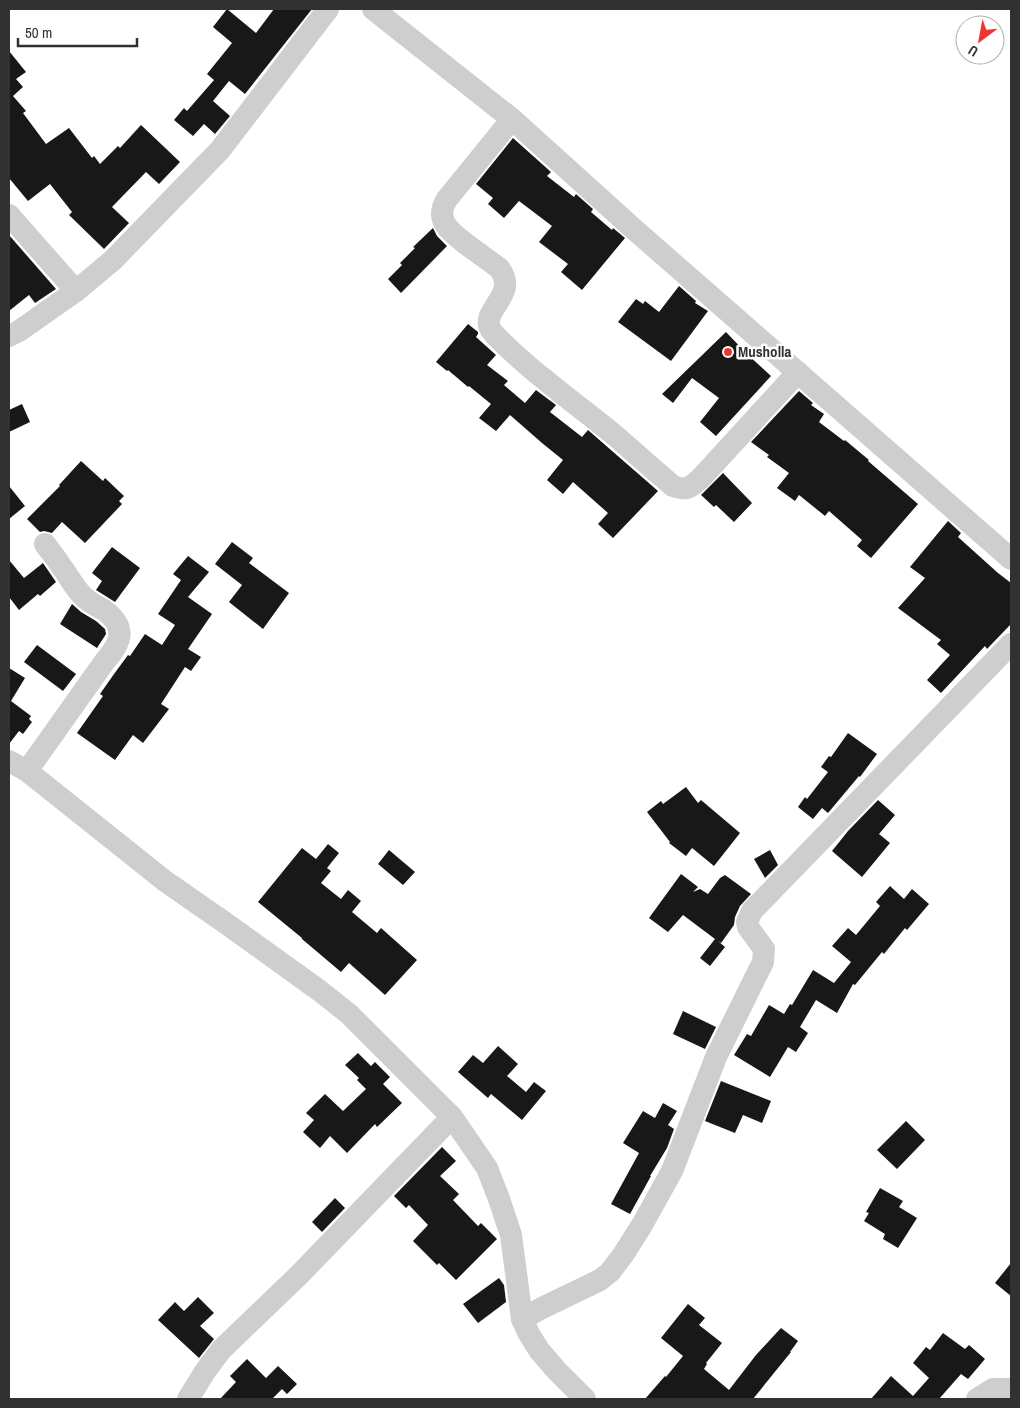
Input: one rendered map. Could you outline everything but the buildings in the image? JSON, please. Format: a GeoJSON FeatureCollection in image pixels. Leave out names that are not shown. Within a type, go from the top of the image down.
{"type":"FeatureCollection","features":[{"type":"Feature","properties":{"kind":"street"},"geometry":{"type":"LineString","coordinates":[[9,336],[76,291],[113,260],[220,150],[328,9]]}},
{"type":"Feature","properties":{"kind":"street"},"geometry":{"type":"LineString","coordinates":[[373,9],[512,119],[628,224],[1011,559]]}},
{"type":"Feature","properties":{"kind":"street"},"geometry":{"type":"LineString","coordinates":[[512,119],[447,199],[443,205],[442,216],[448,229],[499,268],[504,274],[505,291],[488,322],[494,334],[522,361],[673,486],[681,489],[688,488],[700,479],[798,372]]}},
{"type":"Feature","properties":{"kind":"street"},"geometry":{"type":"LineString","coordinates":[[9,215],[76,291]]}},
{"type":"Feature","properties":{"kind":"street"},"geometry":{"type":"LineString","coordinates":[[45,544],[62,566],[73,585],[85,598],[115,619],[120,629],[118,642],[113,652],[18,766],[165,881],[350,1014],[452,1118],[487,1168],[499,1199],[511,1235],[522,1319],[529,1334],[539,1350],[557,1371],[585,1399]]}},
{"type":"Feature","properties":{"kind":"street"},"geometry":{"type":"LineString","coordinates":[[522,1319],[600,1280],[610,1272],[623,1255],[664,1187],[716,1057],[763,962],[764,949],[748,927],[747,922],[752,911],[1011,644]]}},
{"type":"Feature","properties":{"kind":"street"},"geometry":{"type":"LineString","coordinates":[[188,1399],[221,1350],[300,1274],[452,1118]]}},
{"type":"Feature","properties":{"kind":"street"},"geometry":{"type":"LineString","coordinates":[[977,1399],[993,1389],[1011,1389]]}},
{"type":"Feature","properties":{"kind":"place","name":"Musholla"},"geometry":{"type":"Point","coordinates":[728,352]}}]}
